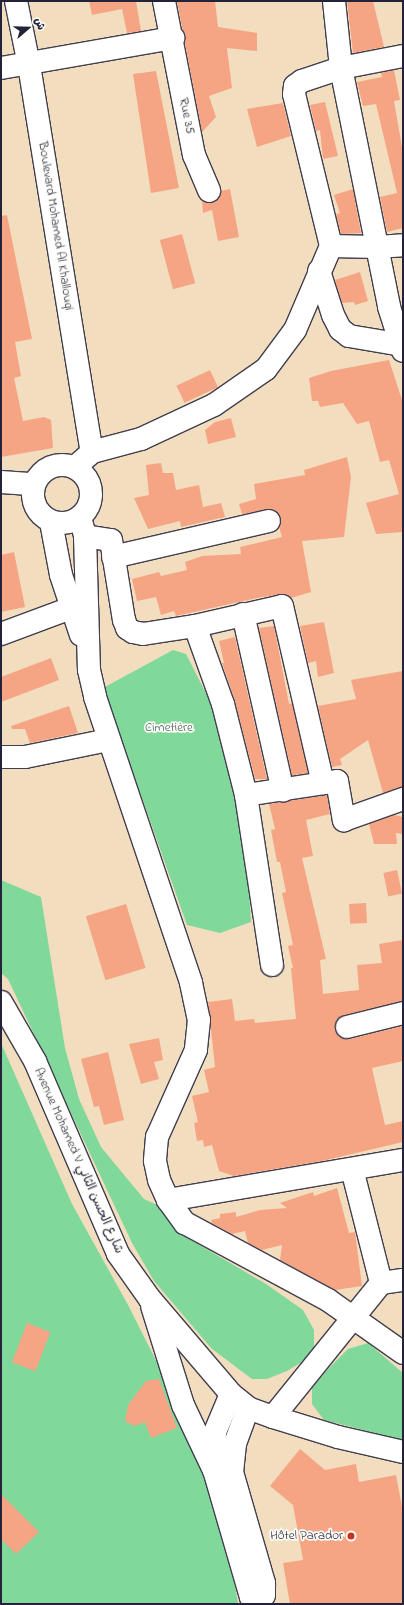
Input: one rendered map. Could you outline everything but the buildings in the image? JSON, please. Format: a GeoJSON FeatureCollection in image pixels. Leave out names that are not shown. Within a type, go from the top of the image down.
{"type":"FeatureCollection","features":[{"type":"Feature","properties":{"kind":"street","name":"Boulevard Mohamed Al Khallouqi"},"geometry":{"type":"LineString","coordinates":[[16,1],[29,65],[92,452]]}},
{"type":"Feature","properties":{"kind":"street","name":"Rue 35"},"geometry":{"type":"LineString","coordinates":[[164,1],[173,38],[194,154],[209,191]]}},
{"type":"Feature","properties":{"kind":"street"},"geometry":{"type":"LineString","coordinates":[[319,271],[333,316],[340,329],[349,336],[402,347],[389,307],[341,68],[334,1]]}},
{"type":"Feature","properties":{"kind":"street"},"geometry":{"type":"LineString","coordinates":[[1,68],[29,65],[173,38]]}},
{"type":"Feature","properties":{"kind":"street"},"geometry":{"type":"LineString","coordinates":[[75,467],[92,452],[141,439],[214,405],[266,369],[295,330],[331,246],[294,94],[296,86],[302,81],[341,68],[403,56]]}},
{"type":"Feature","properties":{"kind":"street"},"geometry":{"type":"LineString","coordinates":[[331,246],[377,247],[403,245]]}},
{"type":"Feature","properties":{"kind":"street"},"geometry":{"type":"LineString","coordinates":[[323,783],[282,606],[194,626],[143,634],[127,628],[113,557],[112,540],[82,527],[66,523],[51,522],[39,513],[32,500],[33,484],[43,470],[58,464],[75,467],[84,475],[90,485],[89,503],[82,527],[88,651],[95,697],[108,740],[191,983],[199,1020],[196,1050],[156,1137],[155,1161],[168,1200],[185,1222],[328,1300],[403,1353]]}},
{"type":"Feature","properties":{"kind":"street"},"geometry":{"type":"LineString","coordinates":[[1,482],[33,484]]}},
{"type":"Feature","properties":{"kind":"street"},"geometry":{"type":"LineString","coordinates":[[113,557],[269,521]]}},
{"type":"Feature","properties":{"kind":"street"},"geometry":{"type":"LineString","coordinates":[[51,522],[61,575],[71,608],[88,651]]}},
{"type":"Feature","properties":{"kind":"street"},"geometry":{"type":"LineString","coordinates":[[1,634],[71,608]]}},
{"type":"Feature","properties":{"kind":"street"},"geometry":{"type":"LineString","coordinates":[[243,614],[283,791]]}},
{"type":"Feature","properties":{"kind":"street"},"geometry":{"type":"LineString","coordinates":[[194,626],[223,704],[246,795],[272,966]]}},
{"type":"Feature","properties":{"kind":"street"},"geometry":{"type":"LineString","coordinates":[[1,757],[25,757],[108,740]]}},
{"type":"Feature","properties":{"kind":"street"},"geometry":{"type":"LineString","coordinates":[[246,795],[283,791],[323,783],[337,782],[344,820],[403,799]]}},
{"type":"Feature","properties":{"kind":"street","name":"Avenue Mohamed V شارع الحسن الثاني"},"geometry":{"type":"LineString","coordinates":[[1,1002],[35,1061],[118,1254],[150,1299],[231,1394],[248,1408],[273,1417],[338,1437],[403,1452]]}},
{"type":"Feature","properties":{"kind":"street"},"geometry":{"type":"LineString","coordinates":[[347,1028],[403,1014]]}},
{"type":"Feature","properties":{"kind":"street"},"geometry":{"type":"LineString","coordinates":[[168,1200],[403,1160]]}},
{"type":"Feature","properties":{"kind":"street"},"geometry":{"type":"LineString","coordinates":[[352,1169],[381,1283]]}},
{"type":"Feature","properties":{"kind":"street"},"geometry":{"type":"LineString","coordinates":[[273,1417],[381,1283],[403,1280]]}},
{"type":"Feature","properties":{"kind":"street"},"geometry":{"type":"LineString","coordinates":[[150,1299],[183,1405],[236,1516]]}},
{"type":"Feature","properties":{"kind":"street"},"geometry":{"type":"LineString","coordinates":[[214,1470],[213,1451],[215,1432],[231,1394]]}},
{"type":"Feature","properties":{"kind":"street"},"geometry":{"type":"LineString","coordinates":[[248,1408],[232,1460],[236,1516],[251,1597],[258,1604]]}},
{"type":"Feature","properties":{"kind":"green space","name":"Cimetière"},"geometry":{"type":"Polygon","coordinates":[[[173,650],[186,654],[215,711],[246,840],[251,922],[220,933],[187,925],[103,688],[173,650]]]}},
{"type":"Feature","properties":{"kind":"green space"},"geometry":{"type":"Polygon","coordinates":[[[1,880],[41,897],[65,1048],[79,1099],[101,1147],[144,1199],[162,1207],[174,1230],[266,1284],[303,1310],[314,1330],[314,1350],[305,1360],[287,1371],[267,1379],[252,1379],[212,1349],[154,1281],[132,1243],[8,979],[1,973],[1,880]]]}},
{"type":"Feature","properties":{"kind":"green space"},"geometry":{"type":"Polygon","coordinates":[[[1,1043],[72,1204],[128,1305],[175,1398],[226,1525],[238,1604],[1,1604],[1,1043]]]}},
{"type":"Feature","properties":{"kind":"green space"},"geometry":{"type":"Polygon","coordinates":[[[368,1343],[403,1373],[403,1440],[324,1420],[312,1404],[312,1388],[327,1370],[348,1349],[368,1343]]]}},
{"type":"Feature","properties":{"kind":"place","name":"Hôtel Parador"},"geometry":{"type":"Point","coordinates":[351,1536]}}]}
